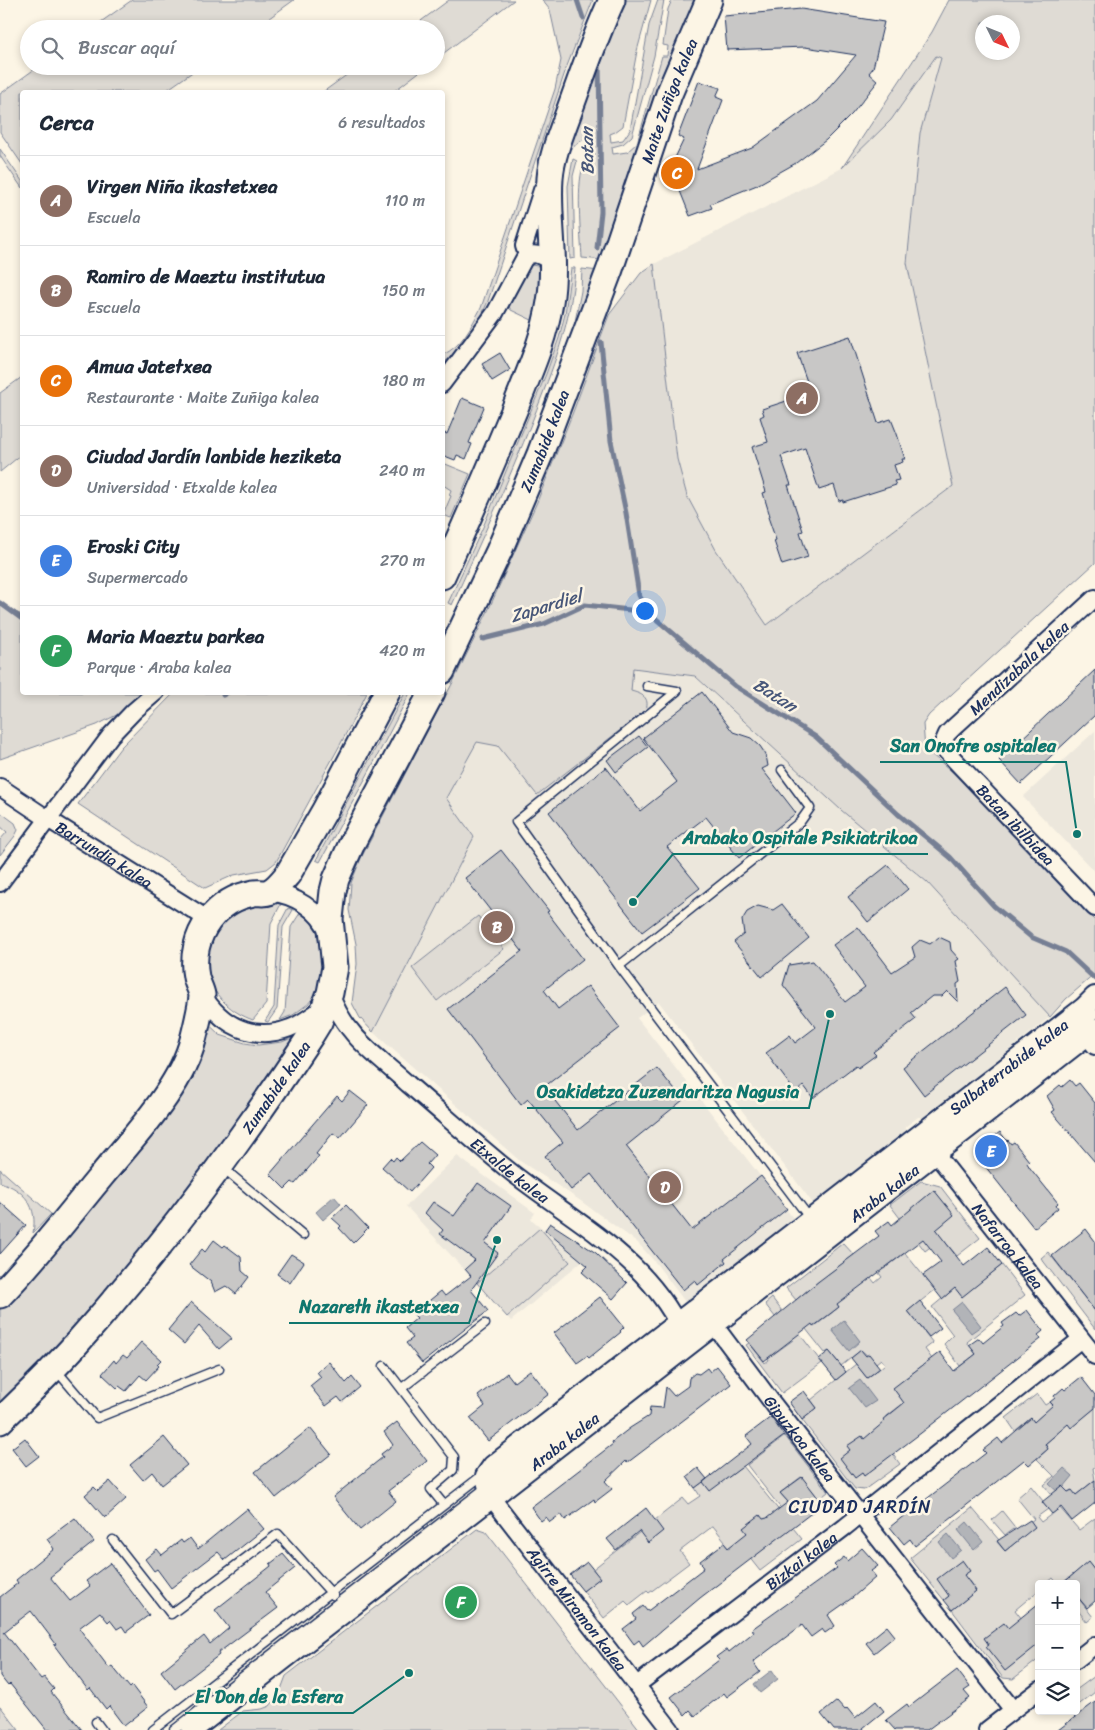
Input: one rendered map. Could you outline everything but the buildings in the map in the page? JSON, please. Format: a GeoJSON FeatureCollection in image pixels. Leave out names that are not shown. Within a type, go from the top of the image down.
{"type":"FeatureCollection","features":[{"type":"Feature","properties":{"kind":"main road"},"geometry":{"type":"LineString","coordinates":[[445,569],[494,458],[538,349],[550,302],[553,263],[549,205],[550,176],[556,148],[612,0]]}},
{"type":"Feature","properties":{"kind":"main road","name":"Maite Zuñiga kalea"},"geometry":{"type":"LineString","coordinates":[[632,203],[669,94],[709,0]]}},
{"type":"Feature","properties":{"kind":"main road","name":"Zumabide kalea"},"geometry":{"type":"LineString","coordinates":[[445,665],[492,566],[540,454],[585,339],[632,203]]}},
{"type":"Feature","properties":{"kind":"main road"},"geometry":{"type":"LineString","coordinates":[[0,1295],[50,1239],[162,1100],[180,1072],[191,1047],[202,994],[195,973],[194,962],[198,940],[209,920],[229,902],[242,896],[269,892],[280,884],[297,860],[385,695]]}},
{"type":"Feature","properties":{"kind":"main road","name":"Zumabide kalea"},"geometry":{"type":"LineString","coordinates":[[0,1421],[54,1367],[122,1291],[221,1166],[319,1022],[327,1000],[335,967],[331,903],[336,879],[353,841],[430,695]]}},
{"type":"Feature","properties":{"kind":"street"},"geometry":{"type":"LineString","coordinates":[[527,255],[524,246],[542,190],[550,176]]}},
{"type":"Feature","properties":{"kind":"street"},"geometry":{"type":"LineString","coordinates":[[527,255],[540,254],[553,263]]}},
{"type":"Feature","properties":{"kind":"street"},"geometry":{"type":"LineString","coordinates":[[445,380],[495,313],[527,255]]}},
{"type":"Feature","properties":{"kind":"street","name":"Mendizabala kalea"},"geometry":{"type":"LineString","coordinates":[[944,739],[953,728],[1095,598]]}},
{"type":"Feature","properties":{"kind":"street"},"geometry":{"type":"LineString","coordinates":[[0,883],[111,735],[153,695]]}},
{"type":"Feature","properties":{"kind":"street","name":"Batan ibilbidea"},"geometry":{"type":"LineString","coordinates":[[944,739],[943,746],[946,751],[1095,908]]}},
{"type":"Feature","properties":{"kind":"street","name":"Barrundia kalea"},"geometry":{"type":"LineString","coordinates":[[0,787],[209,920]]}},
{"type":"Feature","properties":{"kind":"street"},"geometry":{"type":"LineString","coordinates":[[269,892],[290,897],[311,909],[320,918],[332,941]]}},
{"type":"Feature","properties":{"kind":"street"},"geometry":{"type":"LineString","coordinates":[[202,994],[218,1015],[228,1023],[240,1029],[261,1033],[280,1032],[291,1028],[327,1000]]}},
{"type":"Feature","properties":{"kind":"street","name":"Salbaterrabide kalea"},"geometry":{"type":"LineString","coordinates":[[929,1144],[1095,997]]}},
{"type":"Feature","properties":{"kind":"street","name":"Etxalde kalea"},"geometry":{"type":"LineString","coordinates":[[327,1000],[356,1038],[506,1168],[609,1242],[628,1258],[659,1295],[683,1334]]}},
{"type":"Feature","properties":{"kind":"street","name":"Salbaterrabide kalea"},"geometry":{"type":"LineString","coordinates":[[929,1144],[1089,1034]]}},
{"type":"Feature","properties":{"kind":"street","name":"Araba kalea"},"geometry":{"type":"LineString","coordinates":[[707,1316],[812,1220],[929,1144]]}},
{"type":"Feature","properties":{"kind":"street","name":"Araba kalea"},"geometry":{"type":"LineString","coordinates":[[192,1730],[490,1484],[929,1144]]}},
{"type":"Feature","properties":{"kind":"street","name":"Nafarroa kalea"},"geometry":{"type":"LineString","coordinates":[[929,1144],[1095,1356]]}},
{"type":"Feature","properties":{"kind":"street","name":"Gipuzkoa kalea"},"geometry":{"type":"LineString","coordinates":[[707,1316],[774,1405],[1013,1710]]}},
{"type":"Feature","properties":{"kind":"street","name":"Bizkai kalea"},"geometry":{"type":"LineString","coordinates":[[637,1685],[860,1515],[1082,1339]]}},
{"type":"Feature","properties":{"kind":"street","name":"Agirre Miramon kalea"},"geometry":{"type":"LineString","coordinates":[[490,1484],[671,1730]]}},
{"type":"Feature","properties":{"kind":"street"},"geometry":{"type":"LineString","coordinates":[[1080,1657],[1095,1646]]}},
{"type":"Feature","properties":{"kind":"street"},"geometry":{"type":"LineString","coordinates":[[987,1730],[1035,1693]]}},
{"type":"Feature","properties":{"kind":"lane"},"geometry":{"type":"LineString","coordinates":[[647,686],[677,691],[516,822],[620,966],[812,1220]]}},
{"type":"Feature","properties":{"kind":"lane"},"geometry":{"type":"LineString","coordinates":[[620,966],[800,822],[810,808],[782,770]]}},
{"type":"Feature","properties":{"kind":"lane","name":"Salbaterrabide kalea"},"geometry":{"type":"LineString","coordinates":[[1089,1034],[1095,1014]]}},
{"type":"Feature","properties":{"kind":"lane"},"geometry":{"type":"LineString","coordinates":[[221,1166],[303,1236]]}},
{"type":"Feature","properties":{"kind":"lane"},"geometry":{"type":"LineString","coordinates":[[402,1388],[485,1324]]}},
{"type":"Feature","properties":{"kind":"lane"},"geometry":{"type":"LineString","coordinates":[[384,1366],[454,1457],[452,1470],[431,1488],[444,1505]]}},
{"type":"Feature","properties":{"kind":"lane"},"geometry":{"type":"LineString","coordinates":[[54,1367],[97,1418],[219,1370]]}},
{"type":"Feature","properties":{"kind":"lane"},"geometry":{"type":"LineString","coordinates":[[153,1730],[444,1505],[490,1484]]}},
{"type":"Feature","properties":{"kind":"lane"},"geometry":{"type":"LineString","coordinates":[[112,1540],[171,1614],[278,1534],[343,1605]]}},
{"type":"Feature","properties":{"kind":"lane","name":"Araba kalea"},"geometry":{"type":"LineString","coordinates":[[174,1730],[343,1605]]}},
{"type":"Feature","properties":{"kind":"lane"},"geometry":{"type":"LineString","coordinates":[[96,1722],[102,1730]]}},
{"type":"Feature","properties":{"kind":"shaded area"},"geometry":{"type":"Polygon","coordinates":[[[132,0],[294,0],[266,20],[104,20],[132,0]]]}},
{"type":"Feature","properties":{"kind":"shaded area"},"geometry":{"type":"Polygon","coordinates":[[[449,0],[514,0],[445,52],[445,20],[422,20],[449,0]]]}},
{"type":"Feature","properties":{"kind":"shaded area"},"geometry":{"type":"Polygon","coordinates":[[[542,0],[593,0],[567,66],[488,301],[476,327],[464,345],[445,361],[445,353],[455,347],[470,329],[481,308],[555,89],[561,60],[550,10],[542,0]]]}},
{"type":"Feature","properties":{"kind":"shaded area"},"geometry":{"type":"Polygon","coordinates":[[[619,0],[651,0],[637,51],[623,126],[610,134],[611,142],[623,140],[630,130],[649,25],[658,0],[664,0],[654,56],[632,136],[623,144],[612,147],[613,154],[627,152],[637,143],[662,56],[667,56],[668,46],[663,45],[668,9],[672,0],[699,0],[603,260],[582,258],[579,208],[580,181],[585,162],[595,155],[592,136],[579,142],[572,148],[564,146],[619,0]]]}},
{"type":"Feature","properties":{"kind":"shaded area"},"geometry":{"type":"Polygon","coordinates":[[[949,0],[1095,0],[1095,563],[929,715],[923,724],[925,749],[961,779],[1095,920],[1095,974],[1066,999],[1050,1017],[927,882],[841,810],[695,676],[633,668],[631,691],[639,693],[646,699],[646,710],[537,795],[498,746],[477,742],[446,798],[474,837],[373,1032],[360,1018],[352,1003],[357,964],[356,944],[349,910],[351,883],[361,858],[487,613],[537,502],[609,315],[641,273],[654,264],[677,459],[687,496],[716,550],[767,625],[953,486],[907,263],[920,133],[941,58],[936,56],[891,120],[842,168],[932,32],[949,0]]]}},
{"type":"Feature","properties":{"kind":"shaded area"},"geometry":{"type":"Polygon","coordinates":[[[936,56],[941,59],[920,133],[907,263],[953,486],[767,625],[716,550],[687,496],[677,459],[654,264],[842,168],[891,120],[936,56]]]}},
{"type":"Feature","properties":{"kind":"shaded area"},"geometry":{"type":"Polygon","coordinates":[[[26,75],[188,75],[167,90],[20,90],[20,161],[0,132],[0,94],[26,75]]]}},
{"type":"Feature","properties":{"kind":"shaded area"},"geometry":{"type":"Polygon","coordinates":[[[347,75],[415,75],[396,90],[326,90],[347,75]]]}},
{"type":"Feature","properties":{"kind":"shaded area"},"geometry":{"type":"Polygon","coordinates":[[[0,149],[20,178],[20,185],[0,156],[0,149]]]}},
{"type":"Feature","properties":{"kind":"shaded area"},"geometry":{"type":"Polygon","coordinates":[[[573,159],[577,161],[573,176],[575,258],[570,259],[568,186],[573,159]]]}},
{"type":"Feature","properties":{"kind":"shaded area"},"geometry":{"type":"Polygon","coordinates":[[[530,265],[539,266],[543,269],[536,322],[511,310],[508,305],[530,265]]]}},
{"type":"Feature","properties":{"kind":"shaded area"},"geometry":{"type":"Polygon","coordinates":[[[571,268],[575,268],[570,308],[554,363],[514,466],[452,605],[448,603],[483,527],[559,338],[565,314],[571,268]]]}},
{"type":"Feature","properties":{"kind":"shaded area"},"geometry":{"type":"Polygon","coordinates":[[[582,269],[599,271],[531,452],[471,583],[524,461],[572,337],[581,291],[582,269]]]}},
{"type":"Feature","properties":{"kind":"shaded area"},"geometry":{"type":"Polygon","coordinates":[[[20,378],[20,456],[0,472],[0,393],[20,378]]]}},
{"type":"Feature","properties":{"kind":"shaded area"},"geometry":{"type":"Polygon","coordinates":[[[445,464],[470,474],[451,518],[445,516],[445,510],[451,496],[449,495],[451,490],[445,486],[445,464]]]}},
{"type":"Feature","properties":{"kind":"shaded area"},"geometry":{"type":"Polygon","coordinates":[[[0,605],[20,614],[20,695],[147,695],[134,706],[97,725],[0,759],[0,605]]]}},
{"type":"Feature","properties":{"kind":"shaded area"},"geometry":{"type":"Polygon","coordinates":[[[601,664],[694,676],[841,810],[927,882],[1050,1017],[925,1118],[918,1117],[905,1127],[904,1136],[815,1206],[659,1002],[637,1018],[793,1218],[686,1303],[655,1262],[637,1242],[578,1199],[520,1161],[373,1032],[474,837],[446,798],[477,742],[601,664]]]}},
{"type":"Feature","properties":{"kind":"shaded area"},"geometry":{"type":"Polygon","coordinates":[[[172,695],[366,695],[276,862],[267,869],[234,875],[205,888],[78,804],[121,747],[172,695]]]}},
{"type":"Feature","properties":{"kind":"shaded area"},"geometry":{"type":"Polygon","coordinates":[[[404,695],[409,695],[320,862],[316,860],[404,695]]]}},
{"type":"Feature","properties":{"kind":"shaded area"},"geometry":{"type":"Polygon","coordinates":[[[1095,731],[1095,872],[1023,797],[1095,731]]]}},
{"type":"Feature","properties":{"kind":"shaded area"},"geometry":{"type":"Polygon","coordinates":[[[0,812],[15,823],[18,830],[0,855],[0,840],[7,832],[0,826],[0,812]]]}},
{"type":"Feature","properties":{"kind":"shaded area"},"geometry":{"type":"Polygon","coordinates":[[[267,902],[281,904],[271,923],[266,1004],[253,1020],[238,1013],[225,1003],[216,992],[209,979],[206,965],[207,950],[212,936],[222,922],[237,909],[267,902]]]}},
{"type":"Feature","properties":{"kind":"shaded area"},"geometry":{"type":"Polygon","coordinates":[[[288,908],[293,910],[283,927],[277,1009],[268,1022],[265,1021],[274,1007],[279,925],[288,908]]]}},
{"type":"Feature","properties":{"kind":"shaded area"},"geometry":{"type":"Polygon","coordinates":[[[300,913],[310,921],[320,936],[325,954],[319,990],[308,1004],[293,1015],[280,1020],[285,1012],[291,927],[300,913]]]}},
{"type":"Feature","properties":{"kind":"shaded area"},"geometry":{"type":"Polygon","coordinates":[[[478,916],[504,949],[437,1001],[412,968],[478,916]]]}},
{"type":"Feature","properties":{"kind":"shaded area"},"geometry":{"type":"Polygon","coordinates":[[[202,1018],[220,1035],[245,1043],[258,1045],[282,1042],[301,1034],[209,1168],[110,1290],[0,1409],[0,1303],[61,1234],[202,1018]]]}},
{"type":"Feature","properties":{"kind":"shaded area"},"geometry":{"type":"Polygon","coordinates":[[[457,1156],[535,1213],[531,1219],[582,1261],[511,1321],[406,1206],[457,1156]]]}},
{"type":"Feature","properties":{"kind":"shaded area"},"geometry":{"type":"Polygon","coordinates":[[[0,1169],[51,1214],[33,1233],[33,1215],[28,1201],[9,1185],[0,1182],[0,1169]]]}},
{"type":"Feature","properties":{"kind":"shaded area"},"geometry":{"type":"Polygon","coordinates":[[[921,1181],[940,1186],[980,1238],[957,1256],[942,1238],[925,1251],[890,1205],[921,1181]]]}},
{"type":"Feature","properties":{"kind":"shaded area"},"geometry":{"type":"Polygon","coordinates":[[[334,1196],[341,1204],[323,1220],[316,1212],[334,1196]]]}},
{"type":"Feature","properties":{"kind":"shaded area"},"geometry":{"type":"Polygon","coordinates":[[[540,1228],[570,1262],[507,1317],[477,1283],[540,1228]]]}},
{"type":"Feature","properties":{"kind":"shaded area"},"geometry":{"type":"Polygon","coordinates":[[[843,1243],[854,1255],[826,1276],[871,1278],[875,1283],[882,1277],[870,1262],[876,1258],[884,1269],[905,1253],[935,1290],[908,1311],[933,1343],[925,1349],[932,1359],[904,1379],[913,1396],[883,1419],[885,1423],[876,1432],[900,1464],[864,1490],[855,1489],[802,1420],[817,1408],[811,1400],[856,1364],[867,1378],[874,1373],[873,1366],[877,1371],[885,1364],[881,1359],[876,1363],[861,1350],[841,1366],[829,1351],[825,1353],[802,1324],[808,1319],[814,1327],[839,1307],[819,1281],[796,1300],[786,1288],[843,1243]]]}},
{"type":"Feature","properties":{"kind":"shaded area"},"geometry":{"type":"Polygon","coordinates":[[[1048,1252],[1095,1311],[1095,1329],[1041,1258],[1048,1252]]]}},
{"type":"Feature","properties":{"kind":"shaded area"},"geometry":{"type":"Polygon","coordinates":[[[1002,1265],[1025,1295],[967,1342],[976,1354],[960,1366],[944,1344],[953,1335],[932,1307],[955,1288],[962,1296],[1002,1265]]]}},
{"type":"Feature","properties":{"kind":"shaded area"},"geometry":{"type":"Polygon","coordinates":[[[772,1298],[822,1363],[782,1393],[746,1345],[749,1343],[765,1363],[769,1360],[768,1358],[793,1340],[765,1304],[772,1298]]]}},
{"type":"Feature","properties":{"kind":"shaded area"},"geometry":{"type":"Polygon","coordinates":[[[962,1302],[981,1326],[971,1333],[952,1310],[962,1302]]]}},
{"type":"Feature","properties":{"kind":"shaded area"},"geometry":{"type":"Polygon","coordinates":[[[844,1320],[860,1341],[849,1351],[832,1330],[844,1320]]]}},
{"type":"Feature","properties":{"kind":"shaded area"},"geometry":{"type":"Polygon","coordinates":[[[860,1380],[876,1401],[865,1408],[849,1388],[860,1380]]]}},
{"type":"Feature","properties":{"kind":"shaded area"},"geometry":{"type":"Polygon","coordinates":[[[1037,1394],[1045,1405],[1050,1402],[1071,1427],[1095,1408],[1095,1467],[1093,1468],[1095,1480],[1076,1495],[1071,1490],[1060,1499],[1061,1507],[1044,1485],[1054,1476],[1037,1459],[1048,1449],[1045,1444],[1058,1433],[1042,1415],[1034,1422],[1031,1418],[1016,1430],[1027,1442],[1024,1444],[1006,1418],[1037,1394]]]}},
{"type":"Feature","properties":{"kind":"shaded area"},"geometry":{"type":"Polygon","coordinates":[[[785,1436],[828,1492],[819,1499],[801,1477],[780,1493],[788,1502],[783,1511],[747,1465],[785,1436]]]}},
{"type":"Feature","properties":{"kind":"shaded area"},"geometry":{"type":"Polygon","coordinates":[[[743,1466],[802,1539],[760,1571],[737,1542],[728,1548],[713,1526],[680,1551],[689,1563],[649,1593],[647,1591],[629,1605],[625,1601],[604,1618],[583,1591],[599,1578],[593,1569],[683,1498],[688,1504],[700,1496],[695,1488],[719,1470],[726,1479],[743,1466]]]}},
{"type":"Feature","properties":{"kind":"shaded area"},"geometry":{"type":"Polygon","coordinates":[[[1064,1468],[1073,1476],[1059,1493],[1049,1484],[1064,1468]]]}},
{"type":"Feature","properties":{"kind":"shaded area"},"geometry":{"type":"Polygon","coordinates":[[[1031,1486],[1048,1509],[1037,1517],[1041,1522],[1060,1508],[1079,1530],[1095,1518],[1095,1570],[1088,1563],[1066,1580],[1055,1580],[1053,1578],[1051,1580],[1035,1580],[1035,1593],[1015,1610],[1035,1636],[1035,1662],[1013,1679],[1003,1678],[952,1610],[976,1591],[969,1581],[944,1600],[910,1558],[972,1508],[999,1540],[997,1542],[1005,1551],[1021,1538],[1013,1529],[1005,1535],[992,1520],[1002,1511],[1018,1531],[1034,1519],[1017,1498],[1031,1486]]]}},
{"type":"Feature","properties":{"kind":"shaded area"},"geometry":{"type":"Polygon","coordinates":[[[967,1522],[983,1542],[974,1550],[958,1530],[967,1522]]]}},
{"type":"Feature","properties":{"kind":"shaded area"},"geometry":{"type":"Polygon","coordinates":[[[477,1529],[486,1532],[640,1730],[218,1730],[243,1711],[270,1706],[280,1692],[286,1676],[477,1529]]]}},
{"type":"Feature","properties":{"kind":"shaded area"},"geometry":{"type":"Polygon","coordinates":[[[948,1534],[961,1550],[951,1558],[939,1542],[948,1534]]]}},
{"type":"Feature","properties":{"kind":"shaded area"},"geometry":{"type":"Polygon","coordinates":[[[1080,1600],[1093,1617],[1087,1622],[1080,1613],[1080,1600]]]}},
{"type":"Feature","properties":{"kind":"shaded area"},"geometry":{"type":"Polygon","coordinates":[[[772,1670],[778,1679],[760,1693],[754,1684],[772,1670]]]}},
{"type":"Feature","properties":{"kind":"shaded area"},"geometry":{"type":"Polygon","coordinates":[[[1095,1676],[1095,1692],[1080,1704],[1080,1687],[1095,1676]]]}},
{"type":"Feature","properties":{"kind":"shaded area"},"geometry":{"type":"Polygon","coordinates":[[[0,1706],[19,1730],[0,1730],[0,1706]]]}},
{"type":"Feature","properties":{"kind":"waterway","name":"Batan"},"geometry":{"type":"LineString","coordinates":[[577,0],[583,18]]}},
{"type":"Feature","properties":{"kind":"waterway","name":"Batan"},"geometry":{"type":"LineString","coordinates":[[597,248],[601,212],[599,60]]}},
{"type":"Feature","properties":{"kind":"waterway","name":"Batan"},"geometry":{"type":"LineString","coordinates":[[601,342],[611,441],[626,513],[639,595],[648,612],[735,686],[816,737],[898,814],[950,857],[994,906],[1031,937],[1066,952],[1095,979]]}},
{"type":"Feature","properties":{"kind":"waterway"},"geometry":{"type":"LineString","coordinates":[[0,603],[20,618]]}},
{"type":"Feature","properties":{"kind":"waterway","name":"Zapardiel"},"geometry":{"type":"LineString","coordinates":[[483,639],[544,624],[585,605],[648,612]]}},
{"type":"Feature","properties":{"kind":"place","name":"Amua Jatetxea"},"geometry":{"type":"Point","coordinates":[677,173]}},
{"type":"Feature","properties":{"kind":"place","name":"Virgen Niña ikastetxea"},"geometry":{"type":"Point","coordinates":[802,398]}},
{"type":"Feature","properties":{"kind":"place","name":"San Onofre ospitalea"},"geometry":{"type":"Point","coordinates":[1077,834]}},
{"type":"Feature","properties":{"kind":"place","name":"Arabako Ospitale Psikiatrikoa"},"geometry":{"type":"Point","coordinates":[633,902]}},
{"type":"Feature","properties":{"kind":"place","name":"Ramiro de Maeztu institutua"},"geometry":{"type":"Point","coordinates":[497,927]}},
{"type":"Feature","properties":{"kind":"place","name":"Osakidetza Zuzendaritza Nagusia"},"geometry":{"type":"Point","coordinates":[830,1014]}},
{"type":"Feature","properties":{"kind":"place","name":"Eroski City"},"geometry":{"type":"Point","coordinates":[991,1151]}},
{"type":"Feature","properties":{"kind":"place","name":"Ciudad Jardín lanbide heziketa"},"geometry":{"type":"Point","coordinates":[665,1187]}},
{"type":"Feature","properties":{"kind":"place","name":"Nazareth ikastetxea"},"geometry":{"type":"Point","coordinates":[497,1240]}},
{"type":"Feature","properties":{"kind":"place","name":"Maria Maeztu parkea"},"geometry":{"type":"Point","coordinates":[461,1602]}},
{"type":"Feature","properties":{"kind":"place","name":"El Don de la Esfera"},"geometry":{"type":"Point","coordinates":[409,1673]}},
{"type":"Feature","properties":{"kind":"district","name":"CIUDAD JARDÍN"},"geometry":{"type":"Point","coordinates":[860,1507]}}]}
